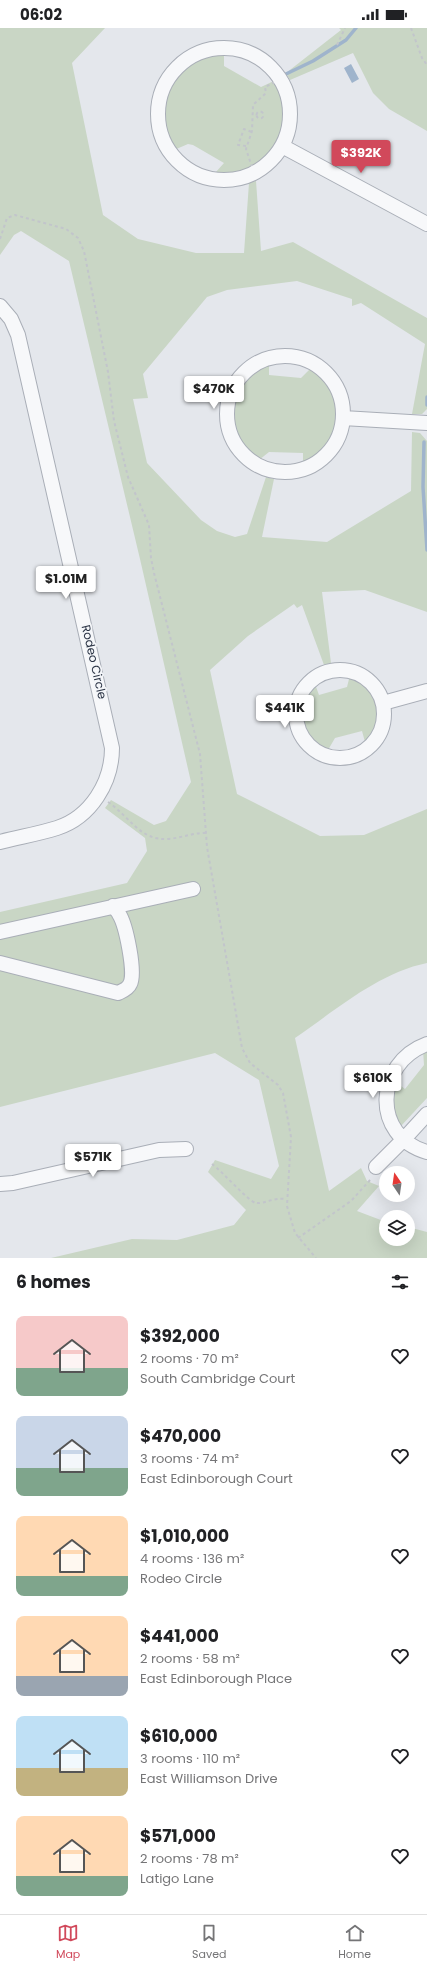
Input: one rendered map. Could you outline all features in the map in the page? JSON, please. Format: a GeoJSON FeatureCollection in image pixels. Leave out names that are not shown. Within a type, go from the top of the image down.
{"type":"FeatureCollection","features":[{"type":"Feature","properties":{"kind":"street"},"geometry":{"type":"LineString","coordinates":[[228,48],[252,54],[266,63],[280,79],[288,97],[291,114],[289,130],[282,146],[267,164],[254,173],[239,179],[224,180],[208,178],[186,169],[170,152],[162,138],[158,114],[160,99],[170,77],[181,64],[195,55],[211,50],[228,48]]}},
{"type":"Feature","properties":{"kind":"street"},"geometry":{"type":"LineString","coordinates":[[282,146],[427,224]]}},
{"type":"Feature","properties":{"kind":"street","name":"Rodeo Circle"},"geometry":{"type":"LineString","coordinates":[[0,306],[11,319],[18,336],[112,748],[111,767],[106,783],[95,801],[82,814],[57,828],[0,842]]}},
{"type":"Feature","properties":{"kind":"street"},"geometry":{"type":"LineString","coordinates":[[285,356],[305,360],[317,366],[328,375],[339,392],[343,418],[338,439],[325,456],[307,468],[286,472],[264,468],[246,457],[237,446],[230,433],[227,412],[230,398],[235,386],[248,370],[265,360],[285,356]]}},
{"type":"Feature","properties":{"kind":"street"},"geometry":{"type":"LineString","coordinates":[[343,418],[427,424]]}},
{"type":"Feature","properties":{"kind":"street"},"geometry":{"type":"LineString","coordinates":[[333,671],[346,671],[364,677],[378,691],[383,703],[383,723],[375,741],[360,753],[347,757],[333,757],[315,750],[305,741],[297,723],[298,704],[306,686],[316,678],[333,671]]}},
{"type":"Feature","properties":{"kind":"street"},"geometry":{"type":"LineString","coordinates":[[383,703],[427,691]]}},
{"type":"Feature","properties":{"kind":"street"},"geometry":{"type":"LineString","coordinates":[[0,932],[193,889]]}},
{"type":"Feature","properties":{"kind":"street"},"geometry":{"type":"LineString","coordinates":[[0,963],[118,993],[124,990],[129,987],[132,981],[132,964],[120,914],[113,906]]}},
{"type":"Feature","properties":{"kind":"street"},"geometry":{"type":"LineString","coordinates":[[427,1044],[406,1055],[396,1067],[389,1081],[386,1097],[388,1113],[394,1127],[404,1139],[417,1148],[427,1152]]}},
{"type":"Feature","properties":{"kind":"street"},"geometry":{"type":"LineString","coordinates":[[376,1167],[427,1114]]}},
{"type":"Feature","properties":{"kind":"street"},"geometry":{"type":"LineString","coordinates":[[0,1184],[13,1183],[159,1150],[186,1149]]}},
{"type":"Feature","properties":{"kind":"path"},"geometry":{"type":"LineString","coordinates":[[337,46],[345,28]]}},
{"type":"Feature","properties":{"kind":"path"},"geometry":{"type":"LineString","coordinates":[[411,28],[422,58],[427,65]]}},
{"type":"Feature","properties":{"kind":"path"},"geometry":{"type":"LineString","coordinates":[[254,173],[247,146],[252,132],[252,113],[255,101],[266,93],[265,87],[280,79]]}},
{"type":"Feature","properties":{"kind":"path"},"geometry":{"type":"LineString","coordinates":[[252,113],[257,114]]}},
{"type":"Feature","properties":{"kind":"path"},"geometry":{"type":"LineString","coordinates":[[247,146],[238,145],[244,129],[252,132]]}},
{"type":"Feature","properties":{"kind":"path"},"geometry":{"type":"LineString","coordinates":[[0,239],[6,218],[15,215],[66,229],[78,238],[84,251],[108,372],[114,421],[128,477],[149,525],[153,568],[200,754],[205,833],[242,1048],[250,1063],[265,1074],[281,1089],[286,1106],[292,1146],[286,1199],[293,1229],[298,1238],[316,1258]]}},
{"type":"Feature","properties":{"kind":"path"},"geometry":{"type":"LineString","coordinates":[[108,802],[121,812],[140,832],[154,838],[169,839],[192,833],[205,833]]}},
{"type":"Feature","properties":{"kind":"path"},"geometry":{"type":"LineString","coordinates":[[212,1164],[224,1173],[251,1202],[258,1203],[276,1198],[286,1199]]}},
{"type":"Feature","properties":{"kind":"path"},"geometry":{"type":"LineString","coordinates":[[298,1238],[351,1201],[370,1182],[376,1167]]}},
{"type":"Feature","properties":{"kind":"green space"},"geometry":{"type":"Polygon","coordinates":[[[0,28],[105,28],[72,63],[103,215],[138,239],[196,253],[244,253],[249,183],[256,181],[261,251],[293,242],[427,318],[427,409],[422,414],[412,414],[425,344],[361,303],[352,306],[352,299],[297,281],[227,290],[207,297],[143,374],[148,398],[133,399],[147,463],[201,520],[217,531],[235,537],[247,534],[266,477],[274,479],[262,537],[327,542],[411,491],[412,432],[420,433],[427,441],[427,612],[365,590],[322,592],[331,663],[324,665],[302,605],[297,608],[294,604],[248,636],[210,670],[237,794],[320,836],[364,835],[427,809],[427,963],[391,975],[375,984],[358,994],[295,1038],[329,1191],[361,1168],[367,1181],[379,1186],[357,1211],[379,1219],[379,1246],[415,1246],[415,1229],[427,1232],[427,1258],[51,1258],[132,1239],[177,1240],[234,1225],[246,1210],[208,1172],[215,1160],[271,1179],[279,1166],[259,1080],[215,1053],[0,1107],[0,912],[127,883],[147,851],[145,838],[105,808],[111,800],[154,825],[166,821],[191,782],[69,261],[21,231],[14,235],[0,255],[0,28]]]}},
{"type":"Feature","properties":{"kind":"green space"},"geometry":{"type":"Polygon","coordinates":[[[339,28],[427,28],[427,131],[389,109],[373,93],[353,53],[290,80],[286,73],[341,30],[339,28]]]}},
{"type":"Feature","properties":{"kind":"green space"},"geometry":{"type":"Polygon","coordinates":[[[224,53],[224,66],[261,87],[276,80],[283,98],[285,111],[284,131],[274,151],[257,166],[247,171],[226,175],[215,173],[224,163],[193,145],[188,144],[174,150],[167,133],[164,117],[165,101],[170,86],[179,74],[190,64],[206,57],[224,53]]]}},
{"type":"Feature","properties":{"kind":"green space"},"geometry":{"type":"Polygon","coordinates":[[[269,364],[269,375],[301,378],[311,368],[329,385],[334,396],[338,407],[339,418],[337,430],[332,441],[323,451],[314,459],[306,463],[303,464],[303,453],[269,452],[259,460],[256,459],[241,444],[235,433],[233,413],[238,391],[251,372],[259,367],[269,364]]]}},
{"type":"Feature","properties":{"kind":"green space"},"geometry":{"type":"Polygon","coordinates":[[[350,675],[360,679],[373,693],[379,712],[375,731],[370,740],[365,742],[362,731],[335,738],[328,750],[325,750],[311,740],[304,730],[301,716],[302,701],[309,688],[315,684],[319,695],[347,687],[350,675]]]}},
{"type":"Feature","properties":{"kind":"green space"},"geometry":{"type":"Polygon","coordinates":[[[427,1049],[427,1098],[401,1126],[395,1116],[393,1105],[396,1082],[405,1089],[424,1065],[423,1050],[427,1049]]]}},
{"type":"Feature","properties":{"kind":"water"},"geometry":{"type":"Polygon","coordinates":[[[351,64],[359,79],[352,83],[344,68],[351,64]]]}},
{"type":"Feature","properties":{"kind":"waterway"},"geometry":{"type":"LineString","coordinates":[[286,74],[313,61],[346,40],[356,28]]}},
{"type":"Feature","properties":{"kind":"waterway"},"geometry":{"type":"LineString","coordinates":[[427,397],[427,405]]}},
{"type":"Feature","properties":{"kind":"waterway"},"geometry":{"type":"LineString","coordinates":[[424,442],[423,487],[427,550]]}}]}
